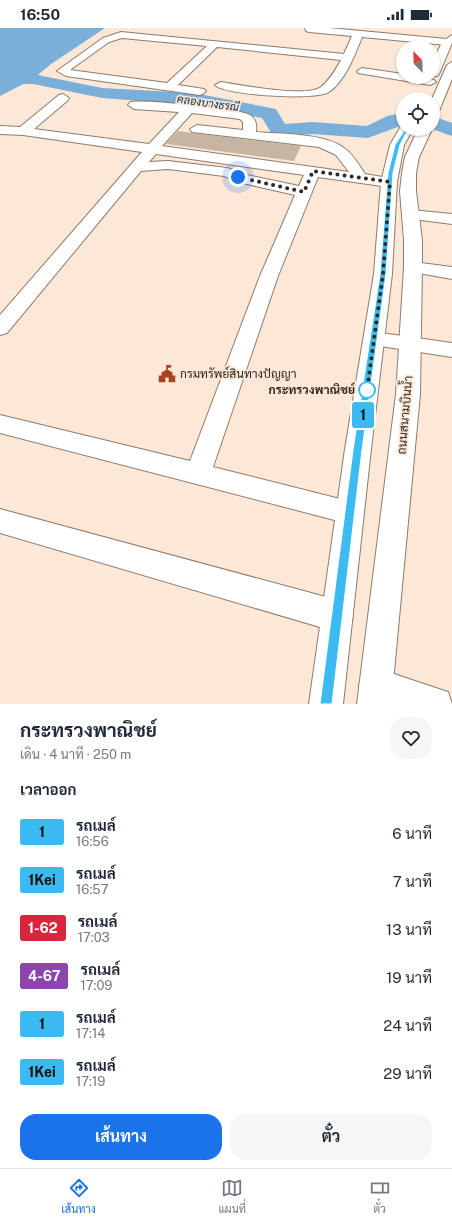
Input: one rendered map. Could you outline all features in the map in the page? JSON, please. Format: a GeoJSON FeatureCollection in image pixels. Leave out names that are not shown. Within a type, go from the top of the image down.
{"type":"FeatureCollection","features":[{"type":"Feature","properties":{"kind":"street"},"geometry":{"type":"LineString","coordinates":[[149,37],[168,29]]}},
{"type":"Feature","properties":{"kind":"street"},"geometry":{"type":"LineString","coordinates":[[292,51],[306,33],[358,34],[450,40],[440,60]]}},
{"type":"Feature","properties":{"kind":"street"},"geometry":{"type":"LineString","coordinates":[[221,85],[304,95],[325,91],[342,68],[358,34]]}},
{"type":"Feature","properties":{"kind":"street"},"geometry":{"type":"LineString","coordinates":[[200,91],[66,73],[62,71],[112,37],[121,35],[347,57]]}},
{"type":"Feature","properties":{"kind":"street"},"geometry":{"type":"LineString","coordinates":[[169,86],[215,44]]}},
{"type":"Feature","properties":{"kind":"street"},"geometry":{"type":"LineString","coordinates":[[354,45],[368,46]]}},
{"type":"Feature","properties":{"kind":"street"},"geometry":{"type":"LineString","coordinates":[[440,94],[452,65]]}},
{"type":"Feature","properties":{"kind":"street"},"geometry":{"type":"LineString","coordinates":[[362,71],[396,74]]}},
{"type":"Feature","properties":{"kind":"street"},"geometry":{"type":"LineString","coordinates":[[0,130],[25,129],[63,98]]}},
{"type":"Feature","properties":{"kind":"street"},"geometry":{"type":"LineString","coordinates":[[134,105],[243,116],[249,120],[251,125],[249,135]]}},
{"type":"Feature","properties":{"kind":"street"},"geometry":{"type":"LineString","coordinates":[[0,328],[136,167],[188,110]]}},
{"type":"Feature","properties":{"kind":"street"},"geometry":{"type":"LineString","coordinates":[[0,124],[152,149],[390,182]]}},
{"type":"Feature","properties":{"kind":"street"},"geometry":{"type":"LineString","coordinates":[[197,129],[331,146],[341,152],[360,178]]}},
{"type":"Feature","properties":{"kind":"street"},"geometry":{"type":"LineString","coordinates":[[326,704],[350,512],[383,274],[390,182],[397,145],[402,136]]}},
{"type":"Feature","properties":{"kind":"street","name":"ถนนสนามบินน้ำ"},"geometry":{"type":"LineString","coordinates":[[375,694],[408,401],[413,267],[411,215],[408,191],[409,173],[412,157],[422,136]]}},
{"type":"Feature","properties":{"kind":"street"},"geometry":{"type":"LineString","coordinates":[[136,167],[168,165],[226,172],[243,179],[304,192]]}},
{"type":"Feature","properties":{"kind":"street"},"geometry":{"type":"LineString","coordinates":[[198,474],[269,276],[313,171]]}},
{"type":"Feature","properties":{"kind":"street"},"geometry":{"type":"LineString","coordinates":[[411,215],[452,219]]}},
{"type":"Feature","properties":{"kind":"street"},"geometry":{"type":"LineString","coordinates":[[413,267],[452,273]]}},
{"type":"Feature","properties":{"kind":"street"},"geometry":{"type":"LineString","coordinates":[[374,339],[452,350]]}},
{"type":"Feature","properties":{"kind":"street"},"geometry":{"type":"LineString","coordinates":[[0,424],[350,512]]}},
{"type":"Feature","properties":{"kind":"street"},"geometry":{"type":"LineString","coordinates":[[0,521],[337,616]]}},
{"type":"Feature","properties":{"kind":"street"},"geometry":{"type":"LineString","coordinates":[[375,694],[436,704]]}},
{"type":"Feature","properties":{"kind":"water"},"geometry":{"type":"Polygon","coordinates":[[[0,28],[105,28],[51,64],[33,79],[0,96],[0,28]]]}},
{"type":"Feature","properties":{"kind":"building"},"geometry":{"type":"Polygon","coordinates":[[[178,131],[301,146],[294,161],[166,144],[178,131]]]}},
{"type":"Feature","properties":{"kind":"waterway","name":"คลองบางธรณี"},"geometry":{"type":"LineString","coordinates":[[0,79],[33,79],[102,93],[194,99],[269,113],[279,130],[313,128],[368,132],[396,120]]}},
{"type":"Feature","properties":{"kind":"waterway","name":"คลองบางธรณี"},"geometry":{"type":"LineString","coordinates":[[440,125],[452,130]]}},
{"type":"Feature","properties":{"kind":"bus line","name":"1"},"geometry":{"type":"LineString","coordinates":[[326,704],[358,450],[383,274],[392,164],[397,145],[402,136]]}},
{"type":"Feature","properties":{"kind":"place","name":"กรมทรัพย์สินทางปัญญา"},"geometry":{"type":"Point","coordinates":[167,374]}},
{"type":"Feature","properties":{"kind":"place","name":"กระทรวงพาณิชย์"},"geometry":{"type":"Point","coordinates":[367,390]}},
{"type":"Feature","properties":{"kind":"route"},"geometry":{"type":"LineString","coordinates":[[238,177],[304,192],[313,171],[390,182],[383,274],[367,390]]}}]}
